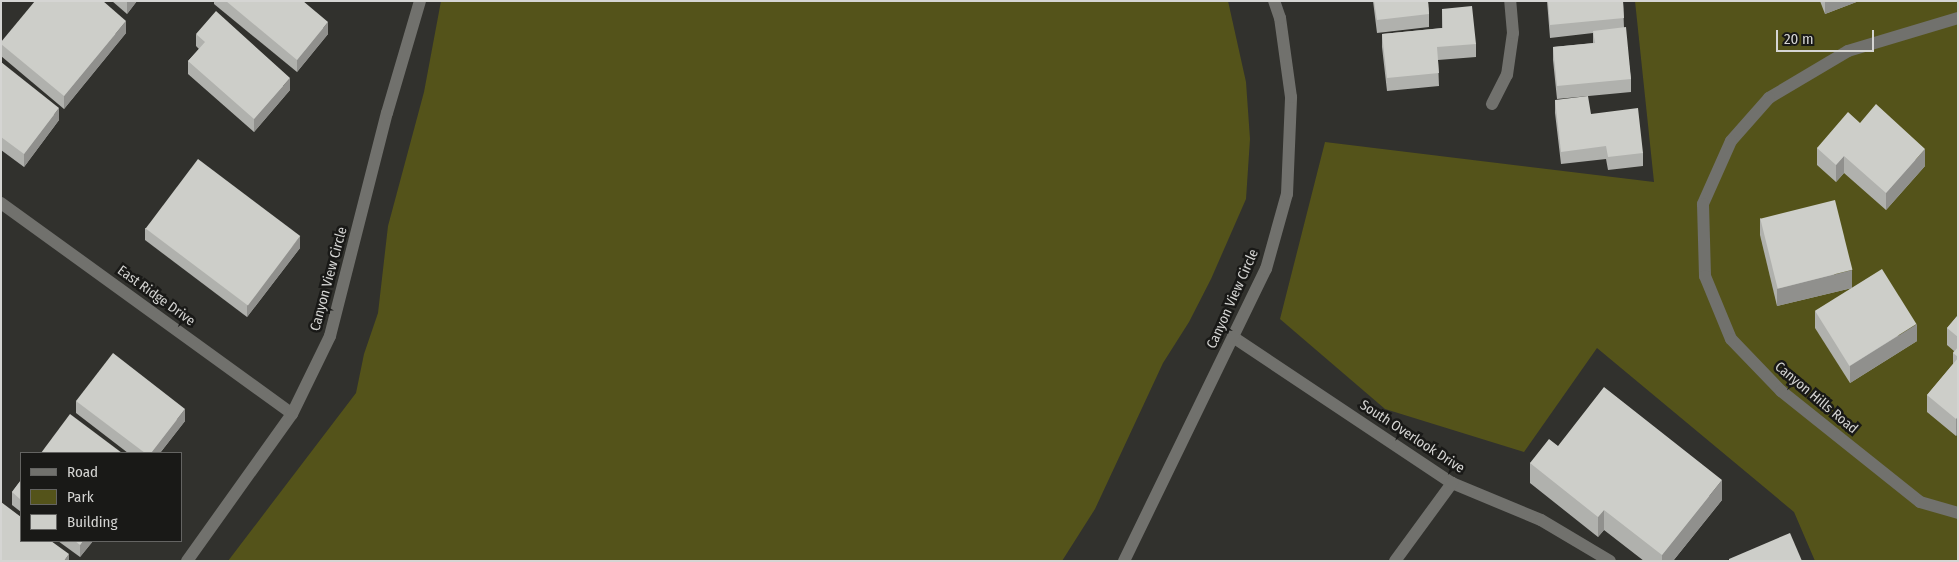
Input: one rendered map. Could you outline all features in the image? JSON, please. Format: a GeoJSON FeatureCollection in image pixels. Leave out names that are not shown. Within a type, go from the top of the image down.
{"type":"FeatureCollection","features":[{"type":"Feature","properties":{"kind":"street","name":"Canyon View Circle"},"geometry":{"type":"LineString","coordinates":[[187,561],[292,414],[330,336],[387,113],[420,1]]}},
{"type":"Feature","properties":{"kind":"street","name":"Canyon View Circle"},"geometry":{"type":"LineString","coordinates":[[1124,561],[1266,269],[1287,194],[1291,98],[1280,18],[1274,1]]}},
{"type":"Feature","properties":{"kind":"street"},"geometry":{"type":"LineString","coordinates":[[1492,104],[1508,75],[1513,33],[1510,1]]}},
{"type":"Feature","properties":{"kind":"street","name":"Canyon Hills Road"},"geometry":{"type":"LineString","coordinates":[[1958,18],[1848,52],[1769,98],[1731,141],[1703,204],[1705,276],[1731,339],[1781,391],[1920,502],[1958,513]]}},
{"type":"Feature","properties":{"kind":"street","name":"East Ridge Drive"},"geometry":{"type":"LineString","coordinates":[[1,203],[292,414]]}},
{"type":"Feature","properties":{"kind":"street","name":"South Overlook Drive"},"geometry":{"type":"LineString","coordinates":[[1233,336],[1452,483],[1541,520],[1610,561]]}},
{"type":"Feature","properties":{"kind":"street"},"geometry":{"type":"LineString","coordinates":[[1395,561],[1452,483]]}},
{"type":"Feature","properties":{"kind":"green space"},"geometry":{"type":"Polygon","coordinates":[[[441,1],[1228,1],[1246,82],[1250,139],[1246,199],[1211,279],[1189,322],[1163,363],[1095,509],[1062,561],[228,561],[356,393],[364,354],[378,313],[388,226],[424,92],[441,1]]]}},
{"type":"Feature","properties":{"kind":"green space"},"geometry":{"type":"Polygon","coordinates":[[[1635,1],[1958,1],[1958,561],[1815,561],[1794,512],[1597,348],[1524,452],[1385,409],[1280,319],[1325,142],[1654,182],[1635,1]]]}},
{"type":"Feature","properties":{"kind":"building"},"geometry":{"type":"Polygon","coordinates":[[[35,1],[103,1],[126,21],[64,96],[1,44],[35,1]]]}},
{"type":"Feature","properties":{"kind":"building"},"geometry":{"type":"Polygon","coordinates":[[[226,1],[303,1],[328,22],[297,60],[226,1]]]}},
{"type":"Feature","properties":{"kind":"building"},"geometry":{"type":"Polygon","coordinates":[[[1374,1],[1428,1],[1429,14],[1377,20],[1374,1]]]}},
{"type":"Feature","properties":{"kind":"building"},"geometry":{"type":"Polygon","coordinates":[[[1548,1],[1623,1],[1624,18],[1550,25],[1548,1]]]}},
{"type":"Feature","properties":{"kind":"building"},"geometry":{"type":"Polygon","coordinates":[[[1472,6],[1476,44],[1437,47],[1439,73],[1387,78],[1382,34],[1443,28],[1442,9],[1472,6]]]}},
{"type":"Feature","properties":{"kind":"building"},"geometry":{"type":"Polygon","coordinates":[[[216,11],[290,78],[254,119],[188,61],[205,42],[196,34],[216,11]]]}},
{"type":"Feature","properties":{"kind":"building"},"geometry":{"type":"Polygon","coordinates":[[[1626,27],[1631,79],[1557,86],[1553,47],[1595,43],[1593,31],[1626,27]]]}},
{"type":"Feature","properties":{"kind":"building"},"geometry":{"type":"Polygon","coordinates":[[[1,62],[59,108],[24,154],[1,137],[1,62]]]}},
{"type":"Feature","properties":{"kind":"building"},"geometry":{"type":"Polygon","coordinates":[[[1588,96],[1591,114],[1638,108],[1643,153],[1608,157],[1606,146],[1561,152],[1555,100],[1588,96]]]}},
{"type":"Feature","properties":{"kind":"building"},"geometry":{"type":"Polygon","coordinates":[[[1876,104],[1925,149],[1886,193],[1844,156],[1836,165],[1817,148],[1848,112],[1860,123],[1876,104]]]}},
{"type":"Feature","properties":{"kind":"building"},"geometry":{"type":"Polygon","coordinates":[[[198,159],[300,236],[248,306],[146,228],[198,159]]]}},
{"type":"Feature","properties":{"kind":"building"},"geometry":{"type":"Polygon","coordinates":[[[1835,200],[1852,270],[1778,288],[1760,219],[1835,200]]]}},
{"type":"Feature","properties":{"kind":"building"},"geometry":{"type":"Polygon","coordinates":[[[1882,269],[1916,324],[1849,366],[1815,311],[1882,269]]]}},
{"type":"Feature","properties":{"kind":"building"},"geometry":{"type":"Polygon","coordinates":[[[1958,315],[1958,337],[1947,328],[1958,315]]]}},
{"type":"Feature","properties":{"kind":"building"},"geometry":{"type":"Polygon","coordinates":[[[1958,347],[1958,357],[1953,353],[1958,347]]]}},
{"type":"Feature","properties":{"kind":"building"},"geometry":{"type":"Polygon","coordinates":[[[113,353],[185,409],[152,452],[144,452],[76,401],[113,353]]]}},
{"type":"Feature","properties":{"kind":"building"},"geometry":{"type":"Polygon","coordinates":[[[1958,358],[1958,416],[1956,419],[1927,395],[1958,358]]]}},
{"type":"Feature","properties":{"kind":"building"},"geometry":{"type":"Polygon","coordinates":[[[1604,387],[1722,480],[1662,555],[1604,510],[1598,517],[1530,463],[1549,439],[1558,446],[1604,387]]]}},
{"type":"Feature","properties":{"kind":"building"},"geometry":{"type":"Polygon","coordinates":[[[70,414],[121,452],[42,452],[70,414]]]}},
{"type":"Feature","properties":{"kind":"building"},"geometry":{"type":"Polygon","coordinates":[[[20,481],[20,499],[12,492],[20,481]]]}},
{"type":"Feature","properties":{"kind":"building"},"geometry":{"type":"Polygon","coordinates":[[[1,502],[20,516],[20,542],[52,542],[69,554],[64,561],[1,561],[1,502]]]}},
{"type":"Feature","properties":{"kind":"building"},"geometry":{"type":"Polygon","coordinates":[[[1790,533],[1802,561],[1729,561],[1729,559],[1790,533]]]}}]}
